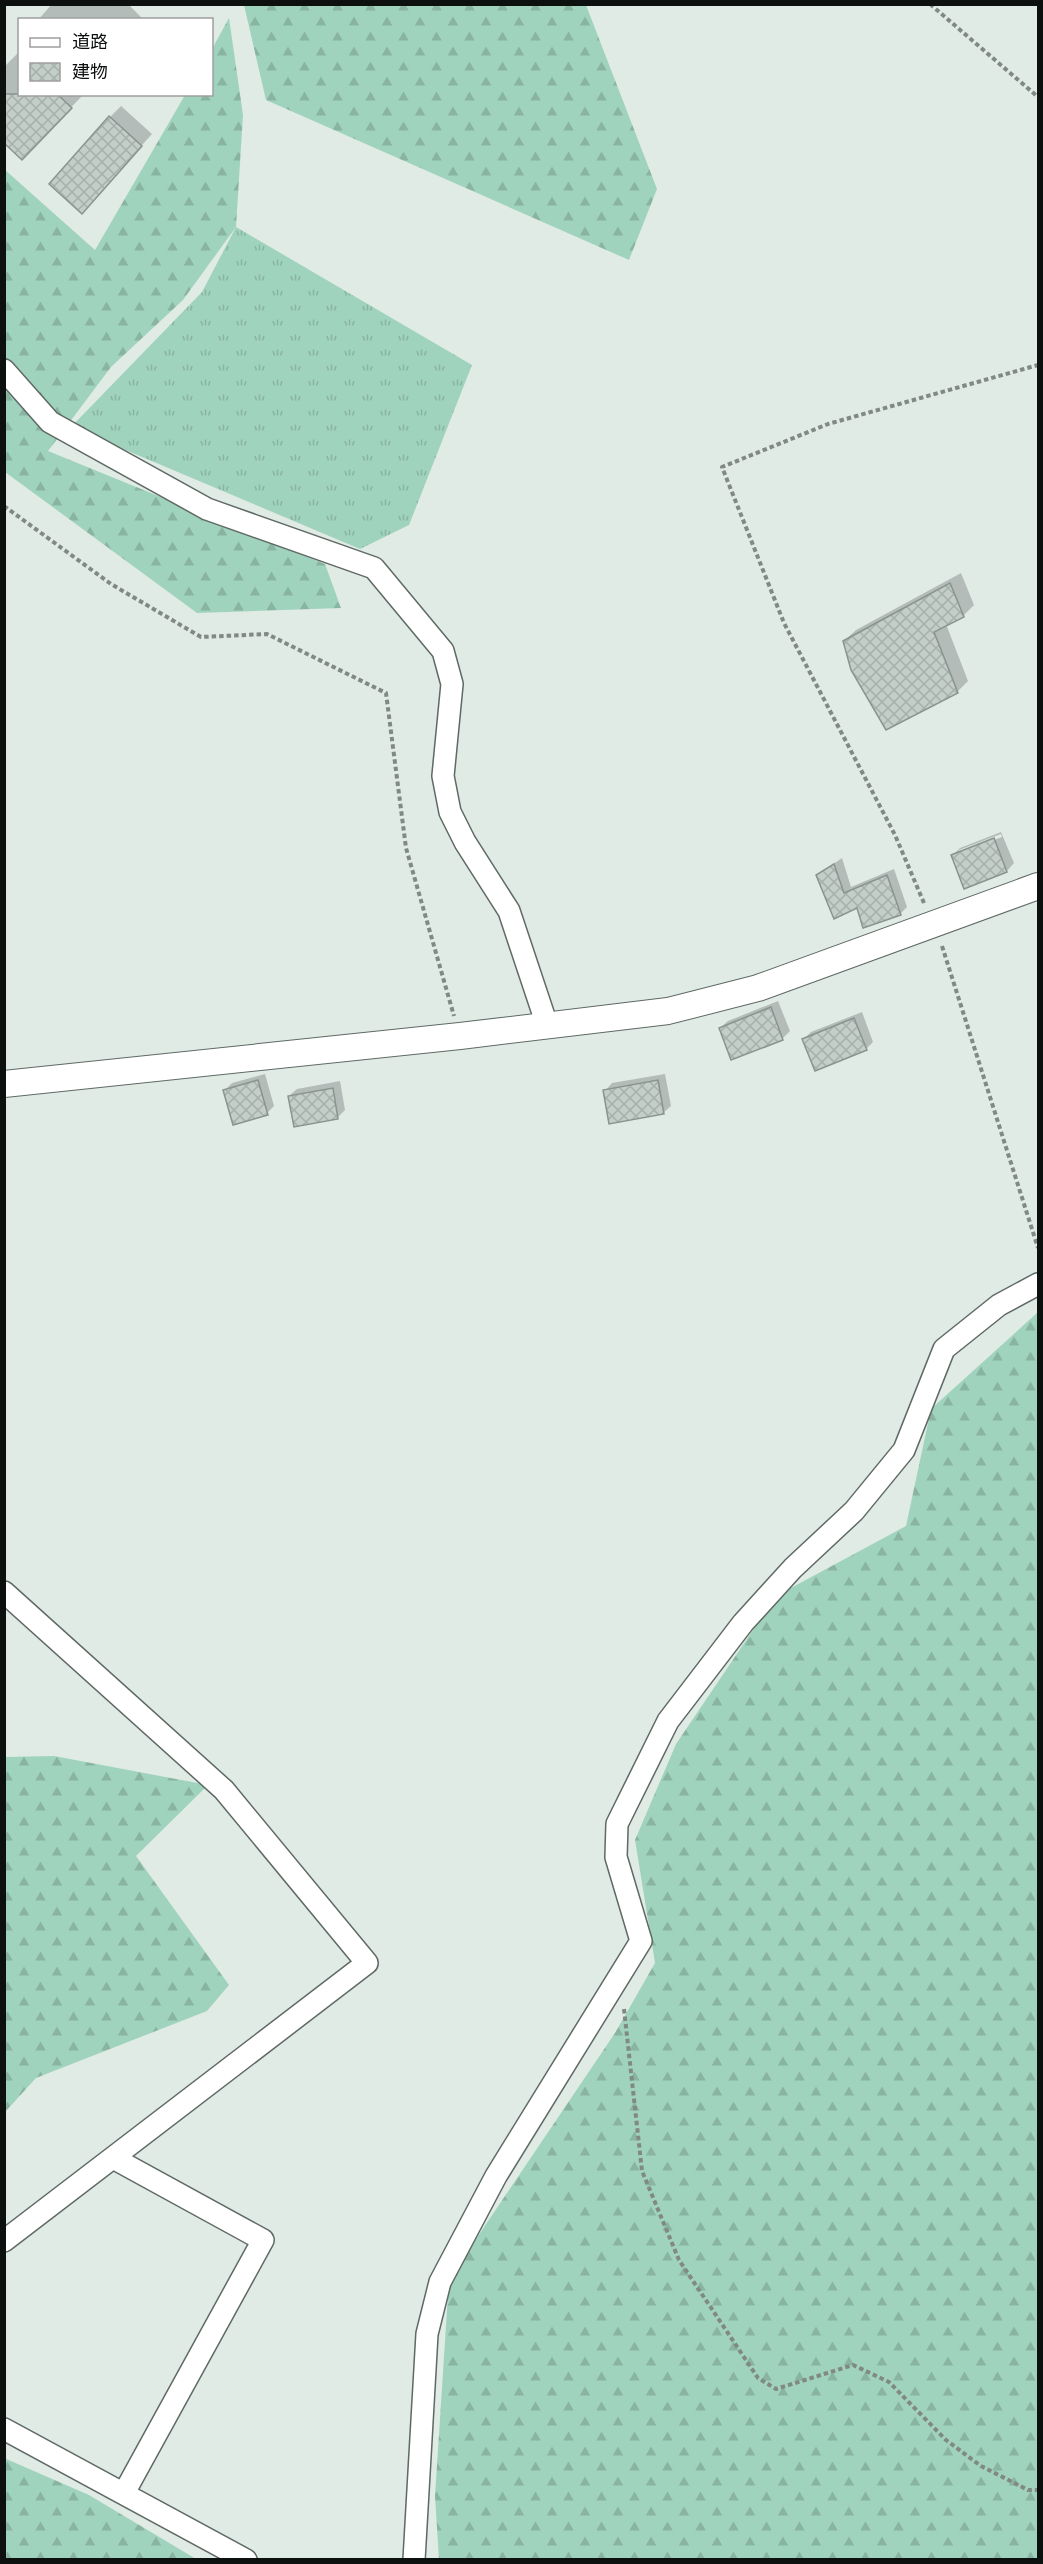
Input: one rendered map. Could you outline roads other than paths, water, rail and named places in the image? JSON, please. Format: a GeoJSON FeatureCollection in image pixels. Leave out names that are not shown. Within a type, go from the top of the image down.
{"type":"FeatureCollection","features":[{"type":"Feature","properties":{"kind":"street"},"geometry":{"type":"LineString","coordinates":[[4,370],[50,422],[207,509],[374,568],[443,651],[452,684],[443,776],[450,812],[465,842],[509,910],[546,1025]]}},
{"type":"Feature","properties":{"kind":"street"},"geometry":{"type":"LineString","coordinates":[[4,1084],[460,1036],[668,1011],[758,988],[1038,886]]}},
{"type":"Feature","properties":{"kind":"street"},"geometry":{"type":"LineString","coordinates":[[414,2559],[427,2334],[440,2282],[496,2176],[641,1941],[616,1857],[617,1824],[668,1721],[743,1623],[793,1568],[854,1511],[904,1449],[944,1349],[999,1305],[1038,1284]]}},
{"type":"Feature","properties":{"kind":"street"},"geometry":{"type":"LineString","coordinates":[[4,1592],[224,1790],[367,1963],[115,2159],[4,2241]]}},
{"type":"Feature","properties":{"kind":"street"},"geometry":{"type":"LineString","coordinates":[[115,2159],[263,2240],[124,2493]]}},
{"type":"Feature","properties":{"kind":"street"},"geometry":{"type":"LineString","coordinates":[[4,2429],[246,2559]]}}]}
